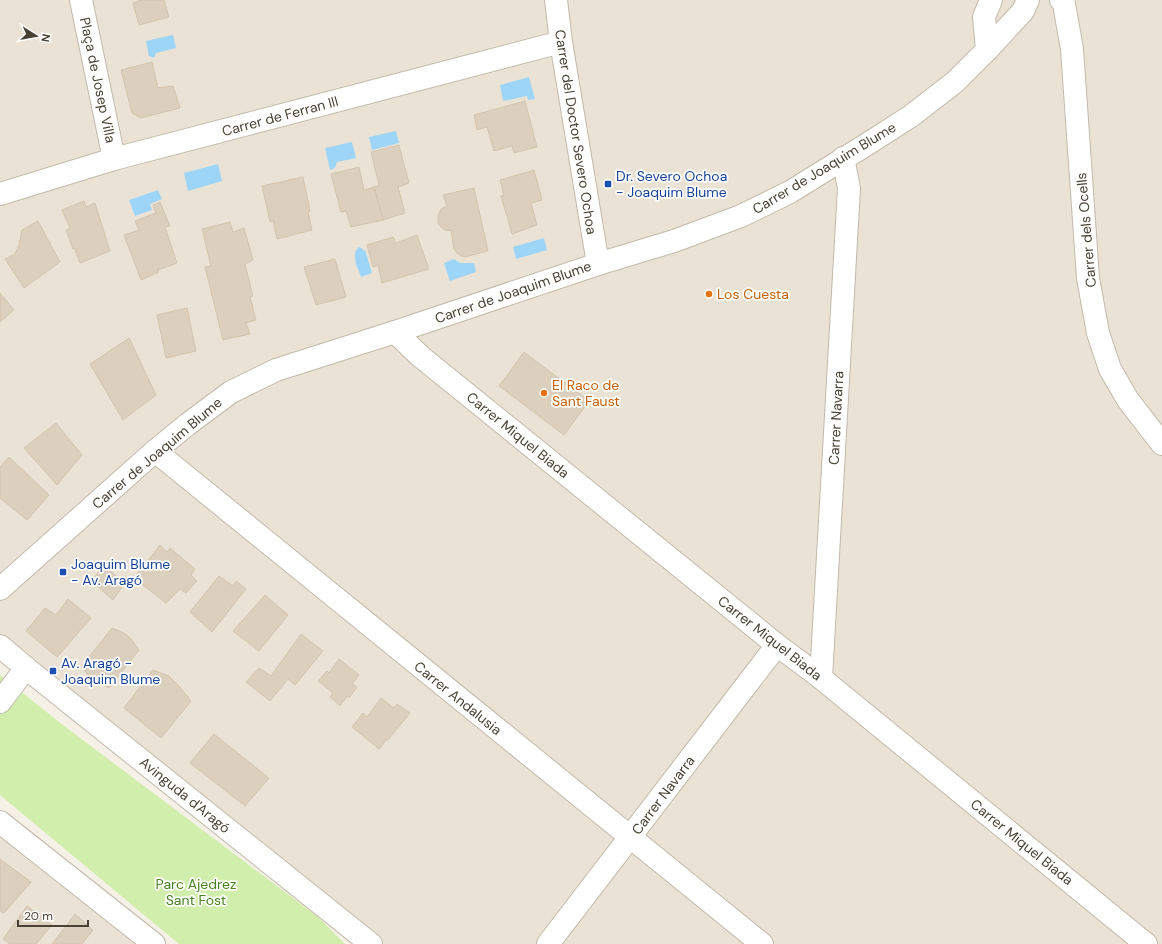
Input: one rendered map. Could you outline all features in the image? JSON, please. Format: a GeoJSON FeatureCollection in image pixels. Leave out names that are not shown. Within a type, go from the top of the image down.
{"type":"FeatureCollection","features":[{"type":"Feature","properties":{"kind":"street","name":"Plaça de Josep Villa"},"geometry":{"type":"LineString","coordinates":[[81,0],[114,159]]}},
{"type":"Feature","properties":{"kind":"street","name":"Carrer del Doctor Severo Ochoa"},"geometry":{"type":"LineString","coordinates":[[556,0],[598,264]]}},
{"type":"Feature","properties":{"kind":"street"},"geometry":{"type":"LineString","coordinates":[[987,50],[984,17],[991,0]]}},
{"type":"Feature","properties":{"kind":"street","name":"Carrer de Joaquim Blume"},"geometry":{"type":"LineString","coordinates":[[0,589],[155,451],[231,392],[276,370],[598,264],[674,241],[741,216],[790,192],[911,116],[955,82],[1023,11],[1028,0]]}},
{"type":"Feature","properties":{"kind":"street","name":"Carrer dels Ocells"},"geometry":{"type":"LineString","coordinates":[[1061,0],[1064,4],[1072,49],[1088,278],[1098,333],[1110,369],[1128,400],[1162,444]]}},
{"type":"Feature","properties":{"kind":"street","name":"Carrer de Ferran III"},"geometry":{"type":"LineString","coordinates":[[0,193],[114,159],[562,42]]}},
{"type":"Feature","properties":{"kind":"street","name":"Carrer Navarra"},"geometry":{"type":"LineString","coordinates":[[821,678],[849,188],[843,158]]}},
{"type":"Feature","properties":{"kind":"street","name":"Carrer Miquel Biada"},"geometry":{"type":"LineString","coordinates":[[395,332],[420,356],[821,678],[1146,944]]}},
{"type":"Feature","properties":{"kind":"street","name":"Carrer Andalusia"},"geometry":{"type":"LineString","coordinates":[[155,451],[762,944]]}},
{"type":"Feature","properties":{"kind":"street","name":"Carrer Navarra"},"geometry":{"type":"LineString","coordinates":[[548,944],[778,645]]}},
{"type":"Feature","properties":{"kind":"street","name":"Avinguda d'Aragó"},"geometry":{"type":"LineString","coordinates":[[0,646],[371,944]]}},
{"type":"Feature","properties":{"kind":"street"},"geometry":{"type":"LineString","coordinates":[[0,702],[26,668]]}},
{"type":"Feature","properties":{"kind":"street"},"geometry":{"type":"LineString","coordinates":[[0,822],[154,944]]}},
{"type":"Feature","properties":{"kind":"shaded area"},"geometry":{"type":"Polygon","coordinates":[[[0,0],[1162,0],[1162,944],[378,944],[0,657],[0,0]]]}},
{"type":"Feature","properties":{"kind":"shaded area"},"geometry":{"type":"Polygon","coordinates":[[[0,815],[159,944],[0,944],[0,815]]]}},
{"type":"Feature","properties":{"kind":"green space","name":"Parc Ajedrez Sant Fost"},"geometry":{"type":"Polygon","coordinates":[[[0,675],[63,725],[318,917],[345,944],[179,944],[0,795],[0,675]]]}},
{"type":"Feature","properties":{"kind":"water"},"geometry":{"type":"Polygon","coordinates":[[[173,35],[176,48],[156,53],[154,58],[149,56],[146,41],[173,35]]]}},
{"type":"Feature","properties":{"kind":"water"},"geometry":{"type":"Polygon","coordinates":[[[529,77],[535,99],[528,100],[527,96],[503,101],[500,85],[529,77]]]}},
{"type":"Feature","properties":{"kind":"water"},"geometry":{"type":"Polygon","coordinates":[[[396,131],[399,143],[372,150],[369,137],[396,131]]]}},
{"type":"Feature","properties":{"kind":"water"},"geometry":{"type":"Polygon","coordinates":[[[352,142],[356,158],[337,162],[335,168],[330,170],[325,148],[352,142]]]}},
{"type":"Feature","properties":{"kind":"water"},"geometry":{"type":"Polygon","coordinates":[[[218,164],[222,181],[188,191],[184,173],[218,164]]]}},
{"type":"Feature","properties":{"kind":"water"},"geometry":{"type":"Polygon","coordinates":[[[158,190],[162,199],[150,204],[152,210],[135,216],[129,200],[158,190]]]}},
{"type":"Feature","properties":{"kind":"water"},"geometry":{"type":"Polygon","coordinates":[[[544,238],[547,250],[516,259],[513,247],[544,238]]]}},
{"type":"Feature","properties":{"kind":"water"},"geometry":{"type":"Polygon","coordinates":[[[359,247],[363,249],[363,251],[365,250],[372,273],[361,277],[355,257],[356,250],[359,247]]]}},
{"type":"Feature","properties":{"kind":"water"},"geometry":{"type":"Polygon","coordinates":[[[454,259],[460,263],[474,263],[476,272],[450,281],[444,263],[454,259]]]}},
{"type":"Feature","properties":{"kind":"building"},"geometry":{"type":"Polygon","coordinates":[[[141,0],[164,0],[169,17],[139,25],[133,3],[141,0]]]}},
{"type":"Feature","properties":{"kind":"building"},"geometry":{"type":"Polygon","coordinates":[[[152,62],[158,88],[173,86],[180,108],[141,118],[132,113],[121,70],[152,62]]]}},
{"type":"Feature","properties":{"kind":"building"},"geometry":{"type":"Polygon","coordinates":[[[525,101],[537,147],[514,153],[512,146],[494,151],[487,127],[477,130],[474,115],[525,101]]]}},
{"type":"Feature","properties":{"kind":"building"},"geometry":{"type":"Polygon","coordinates":[[[399,145],[409,183],[398,187],[405,213],[383,220],[374,187],[379,185],[371,152],[399,145]]]}},
{"type":"Feature","properties":{"kind":"building"},"geometry":{"type":"Polygon","coordinates":[[[359,167],[364,190],[374,187],[383,220],[351,227],[346,211],[341,212],[331,174],[359,167]]]}},
{"type":"Feature","properties":{"kind":"building"},"geometry":{"type":"Polygon","coordinates":[[[534,170],[542,200],[531,203],[537,225],[512,234],[501,196],[504,195],[500,180],[534,170]]]}},
{"type":"Feature","properties":{"kind":"building"},"geometry":{"type":"Polygon","coordinates":[[[303,177],[310,211],[308,212],[312,230],[277,239],[273,221],[270,222],[262,186],[303,177]]]}},
{"type":"Feature","properties":{"kind":"building"},"geometry":{"type":"Polygon","coordinates":[[[474,188],[488,251],[465,257],[461,256],[454,249],[451,231],[445,230],[441,227],[438,223],[438,216],[441,209],[447,206],[443,195],[474,188]]]}},
{"type":"Feature","properties":{"kind":"building"},"geometry":{"type":"Polygon","coordinates":[[[84,201],[86,207],[95,203],[110,251],[80,263],[66,230],[70,228],[62,210],[84,201]]]}},
{"type":"Feature","properties":{"kind":"building"},"geometry":{"type":"Polygon","coordinates":[[[160,202],[170,226],[165,227],[177,263],[158,270],[159,272],[141,280],[124,235],[139,230],[135,221],[156,213],[153,205],[160,202]]]}},
{"type":"Feature","properties":{"kind":"building"},"geometry":{"type":"Polygon","coordinates":[[[38,221],[60,262],[24,288],[5,259],[15,254],[19,245],[22,230],[38,221]]]}},
{"type":"Feature","properties":{"kind":"building"},"geometry":{"type":"Polygon","coordinates":[[[230,222],[233,232],[244,228],[253,260],[245,264],[253,296],[250,297],[256,320],[246,323],[250,334],[223,340],[205,267],[211,266],[202,229],[230,222]]]}},
{"type":"Feature","properties":{"kind":"building"},"geometry":{"type":"Polygon","coordinates":[[[417,235],[429,269],[382,283],[378,265],[373,267],[367,245],[393,237],[396,243],[417,235]]]}},
{"type":"Feature","properties":{"kind":"building"},"geometry":{"type":"Polygon","coordinates":[[[335,259],[346,297],[316,305],[304,267],[335,259]]]}},
{"type":"Feature","properties":{"kind":"building"},"geometry":{"type":"Polygon","coordinates":[[[0,293],[14,310],[0,322],[0,293]]]}},
{"type":"Feature","properties":{"kind":"building"},"geometry":{"type":"Polygon","coordinates":[[[187,308],[196,351],[166,358],[157,315],[187,308]]]}},
{"type":"Feature","properties":{"kind":"building"},"geometry":{"type":"Polygon","coordinates":[[[129,338],[156,395],[123,420],[90,364],[129,338]]]}},
{"type":"Feature","properties":{"kind":"building","name":"El Raco de Sant Faust"},"geometry":{"type":"Polygon","coordinates":[[[524,352],[589,401],[564,435],[499,386],[524,352]]]}},
{"type":"Feature","properties":{"kind":"building"},"geometry":{"type":"Polygon","coordinates":[[[56,423],[82,455],[57,485],[24,448],[56,423]]]}},
{"type":"Feature","properties":{"kind":"building"},"geometry":{"type":"Polygon","coordinates":[[[9,457],[49,495],[27,520],[0,498],[0,467],[9,457]]]}},
{"type":"Feature","properties":{"kind":"building"},"geometry":{"type":"Polygon","coordinates":[[[160,545],[167,552],[170,548],[195,569],[191,575],[197,581],[186,593],[180,589],[166,603],[134,578],[160,545]]]}},
{"type":"Feature","properties":{"kind":"building"},"geometry":{"type":"Polygon","coordinates":[[[104,566],[125,583],[113,600],[91,581],[104,566]]]}},
{"type":"Feature","properties":{"kind":"building"},"geometry":{"type":"Polygon","coordinates":[[[219,576],[233,586],[236,581],[246,589],[212,632],[190,612],[219,576]]]}},
{"type":"Feature","properties":{"kind":"building"},"geometry":{"type":"Polygon","coordinates":[[[265,595],[288,615],[259,651],[233,631],[265,595]]]}},
{"type":"Feature","properties":{"kind":"building"},"geometry":{"type":"Polygon","coordinates":[[[68,599],[91,618],[57,657],[26,631],[45,608],[56,615],[68,599]]]}},
{"type":"Feature","properties":{"kind":"building"},"geometry":{"type":"Polygon","coordinates":[[[112,628],[124,633],[131,639],[139,650],[109,688],[88,675],[82,666],[112,628]]]}},
{"type":"Feature","properties":{"kind":"building"},"geometry":{"type":"Polygon","coordinates":[[[301,634],[323,651],[295,685],[288,679],[270,701],[246,682],[259,668],[271,676],[301,634]]]}},
{"type":"Feature","properties":{"kind":"building"},"geometry":{"type":"Polygon","coordinates":[[[339,659],[359,675],[352,684],[357,687],[349,698],[347,696],[340,706],[330,697],[333,693],[318,681],[327,671],[329,673],[339,659]]]}},
{"type":"Feature","properties":{"kind":"building"},"geometry":{"type":"Polygon","coordinates":[[[153,670],[169,676],[191,701],[161,738],[124,708],[153,670]]]}},
{"type":"Feature","properties":{"kind":"building"},"geometry":{"type":"Polygon","coordinates":[[[381,698],[394,708],[397,704],[410,713],[379,749],[352,727],[363,713],[367,717],[381,698]]]}},
{"type":"Feature","properties":{"kind":"building"},"geometry":{"type":"Polygon","coordinates":[[[214,734],[269,778],[245,806],[190,763],[214,734]]]}},
{"type":"Feature","properties":{"kind":"building"},"geometry":{"type":"Polygon","coordinates":[[[0,859],[31,882],[4,913],[0,911],[0,859]]]}},
{"type":"Feature","properties":{"kind":"building"},"geometry":{"type":"Polygon","coordinates":[[[27,906],[52,925],[36,944],[10,944],[3,939],[27,906]]]}},
{"type":"Feature","properties":{"kind":"building"},"geometry":{"type":"Polygon","coordinates":[[[75,914],[93,930],[82,944],[52,944],[75,914]]]}},
{"type":"Feature","properties":{"kind":"place","name":"Dr. Severo Ochoa - Joaquim Blume"},"geometry":{"type":"Point","coordinates":[608,184]}},
{"type":"Feature","properties":{"kind":"place","name":"Los Cuesta"},"geometry":{"type":"Point","coordinates":[709,294]}},
{"type":"Feature","properties":{"kind":"place","name":"El Raco de Sant Faust"},"geometry":{"type":"Point","coordinates":[544,393]}},
{"type":"Feature","properties":{"kind":"place","name":"Joaquim Blume - Av. Aragó"},"geometry":{"type":"Point","coordinates":[63,572]}},
{"type":"Feature","properties":{"kind":"place","name":"Av. Aragó - Joaquim Blume"},"geometry":{"type":"Point","coordinates":[53,671]}}]}
